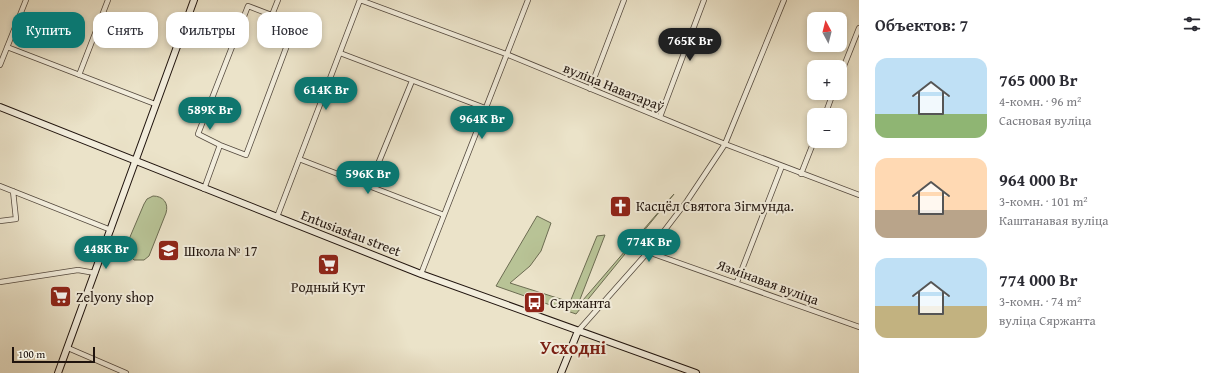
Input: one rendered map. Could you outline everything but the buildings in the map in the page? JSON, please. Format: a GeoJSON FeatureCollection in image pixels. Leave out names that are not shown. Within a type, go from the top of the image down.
{"type":"FeatureCollection","features":[{"type":"Feature","properties":{"kind":"main road"},"geometry":{"type":"LineString","coordinates":[[58,373],[194,0]]}},
{"type":"Feature","properties":{"kind":"main road","name":"Entusiastau street"},"geometry":{"type":"LineString","coordinates":[[0,107],[421,274],[696,373]]}},
{"type":"Feature","properties":{"kind":"main road"},"geometry":{"type":"LineString","coordinates":[[561,373],[578,331]]}},
{"type":"Feature","properties":{"kind":"street"},"geometry":{"type":"LineString","coordinates":[[0,65],[26,0]]}},
{"type":"Feature","properties":{"kind":"street"},"geometry":{"type":"LineString","coordinates":[[79,75],[108,0]]}},
{"type":"Feature","properties":{"kind":"street"},"geometry":{"type":"LineString","coordinates":[[273,12],[278,0]]}},
{"type":"Feature","properties":{"kind":"street"},"geometry":{"type":"LineString","coordinates":[[277,217],[360,0]]}},
{"type":"Feature","properties":{"kind":"street","name":"вуліца Наватараў"},"geometry":{"type":"LineString","coordinates":[[360,0],[506,54],[801,174],[859,195]]}},
{"type":"Feature","properties":{"kind":"street"},"geometry":{"type":"LineString","coordinates":[[421,274],[528,0]]}},
{"type":"Feature","properties":{"kind":"street"},"geometry":{"type":"LineString","coordinates":[[590,88],[624,0]]}},
{"type":"Feature","properties":{"kind":"street"},"geometry":{"type":"LineString","coordinates":[[660,117],[704,0]]}},
{"type":"Feature","properties":{"kind":"street"},"geometry":{"type":"LineString","coordinates":[[578,331],[648,252],[687,202],[726,144],[784,0]]}},
{"type":"Feature","properties":{"kind":"street"},"geometry":{"type":"LineString","coordinates":[[264,12],[248,6],[198,134],[220,145],[246,155],[286,48]]}},
{"type":"Feature","properties":{"kind":"street"},"geometry":{"type":"LineString","coordinates":[[846,60],[859,28]]}},
{"type":"Feature","properties":{"kind":"street"},"geometry":{"type":"LineString","coordinates":[[7,47],[155,104]]}},
{"type":"Feature","properties":{"kind":"street"},"geometry":{"type":"LineString","coordinates":[[340,53],[485,108]]}},
{"type":"Feature","properties":{"kind":"street"},"geometry":{"type":"LineString","coordinates":[[369,186],[412,81]]}},
{"type":"Feature","properties":{"kind":"street"},"geometry":{"type":"LineString","coordinates":[[204,189],[220,145]]}},
{"type":"Feature","properties":{"kind":"street"},"geometry":{"type":"LineString","coordinates":[[801,174],[811,148]]}},
{"type":"Feature","properties":{"kind":"street"},"geometry":{"type":"LineString","coordinates":[[299,159],[444,215]]}},
{"type":"Feature","properties":{"kind":"street"},"geometry":{"type":"LineString","coordinates":[[737,282],[782,166]]}},
{"type":"Feature","properties":{"kind":"street"},"geometry":{"type":"LineString","coordinates":[[0,186],[111,230]]}},
{"type":"Feature","properties":{"kind":"street"},"geometry":{"type":"LineString","coordinates":[[0,222],[16,219],[13,191]]}},
{"type":"Feature","properties":{"kind":"street","name":"Язмінавая вуліца"},"geometry":{"type":"LineString","coordinates":[[648,252],[737,282],[859,327]]}},
{"type":"Feature","properties":{"kind":"street"},"geometry":{"type":"LineString","coordinates":[[0,282],[78,270],[95,273]]}},
{"type":"Feature","properties":{"kind":"street"},"geometry":{"type":"LineString","coordinates":[[68,348],[126,373]]}},
{"type":"Feature","properties":{"kind":"green space"},"geometry":{"type":"Polygon","coordinates":[[[674,194],[576,314],[496,286],[537,216],[551,223],[541,251],[530,266],[510,283],[570,302],[597,236],[605,235],[577,307],[674,194]]]}},
{"type":"Feature","properties":{"kind":"green space"},"geometry":{"type":"Polygon","coordinates":[[[153,196],[160,197],[166,203],[166,213],[149,256],[144,260],[134,260],[128,254],[127,244],[144,204],[147,199],[153,196]]]}},
{"type":"Feature","properties":{"kind":"place","name":"Касцёл Святога Зігмунда."},"geometry":{"type":"Point","coordinates":[621,206]}},
{"type":"Feature","properties":{"kind":"place","name":"Школа № 17"},"geometry":{"type":"Point","coordinates":[169,251]}},
{"type":"Feature","properties":{"kind":"place","name":"Родный Кут"},"geometry":{"type":"Point","coordinates":[328,265]}},
{"type":"Feature","properties":{"kind":"place","name":"Zelyony shop"},"geometry":{"type":"Point","coordinates":[61,297]}},
{"type":"Feature","properties":{"kind":"place","name":"Сяржанта"},"geometry":{"type":"Point","coordinates":[535,303]}},
{"type":"Feature","properties":{"kind":"district","name":"Усходні"},"geometry":{"type":"Point","coordinates":[573,347]}}]}
